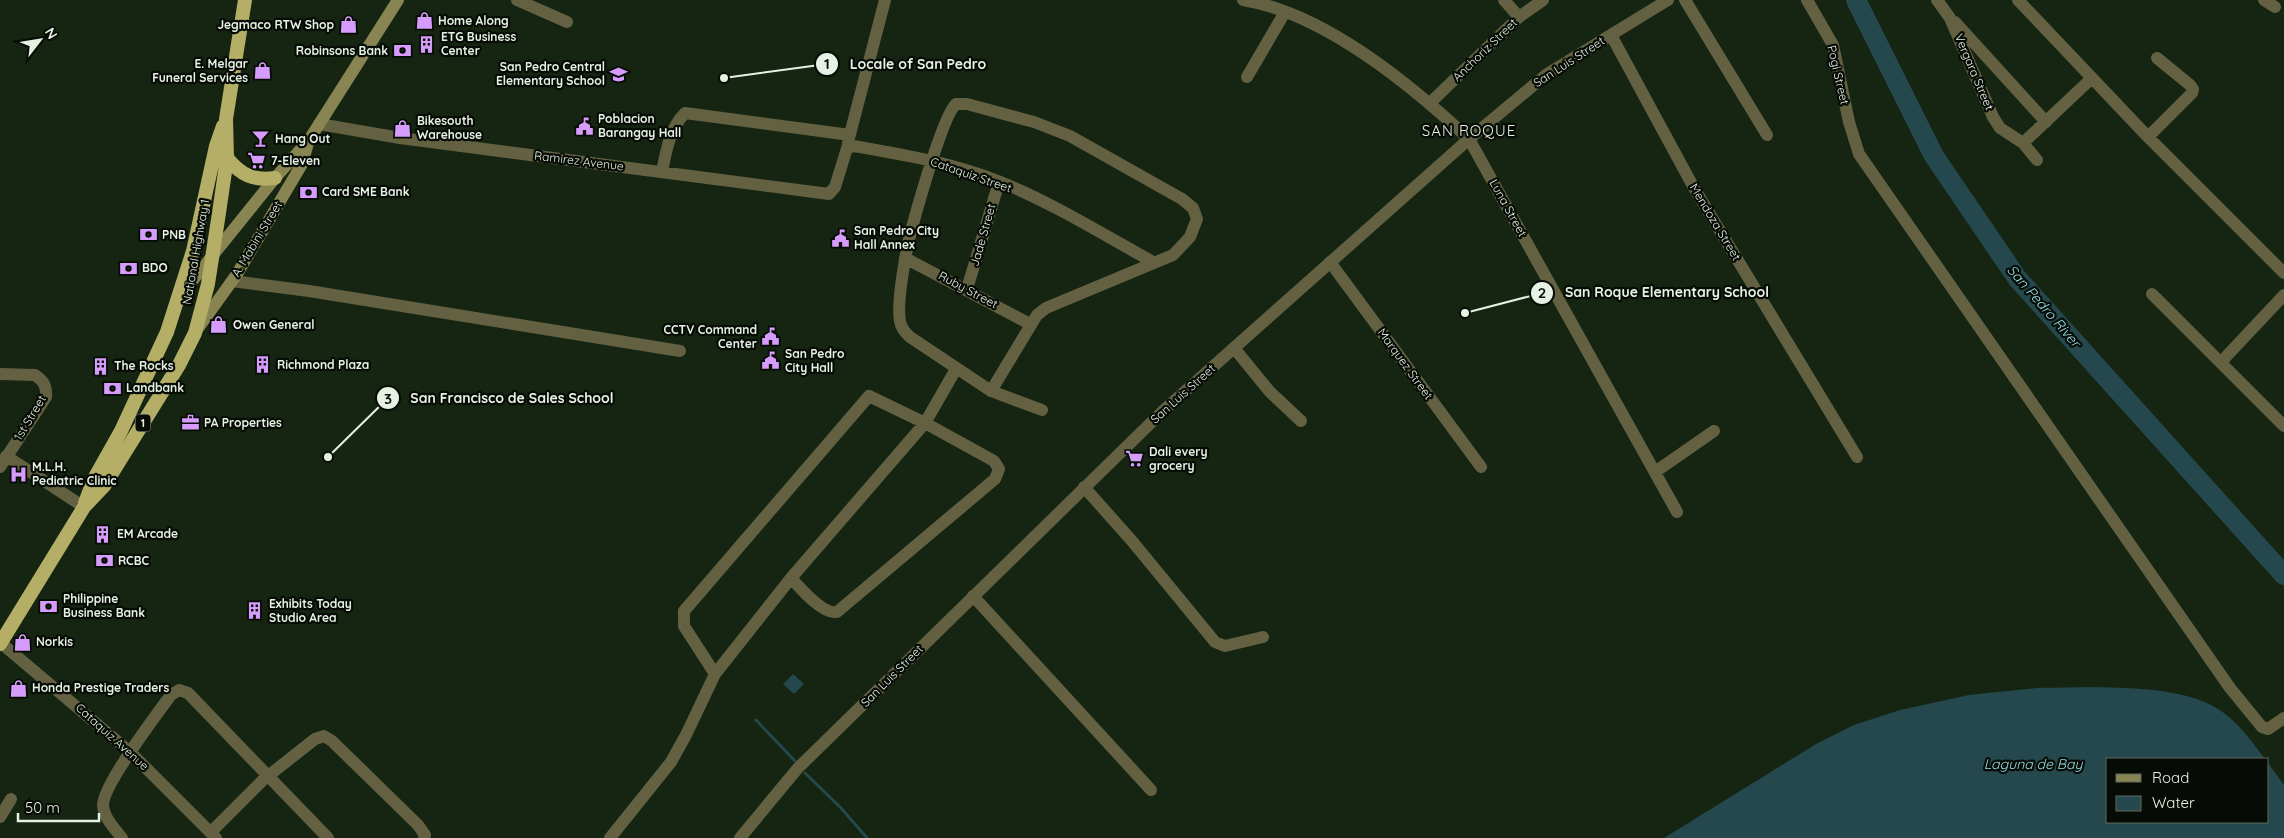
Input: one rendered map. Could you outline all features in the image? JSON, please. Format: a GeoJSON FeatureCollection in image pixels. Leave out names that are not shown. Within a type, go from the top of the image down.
{"type":"FeatureCollection","features":[{"type":"Feature","properties":{"kind":"highway","name":"National Highway 1"},"geometry":{"type":"LineString","coordinates":[[0,644],[84,508],[104,486],[159,398],[195,333],[208,284],[212,258],[227,158],[226,119],[245,0]]}},
{"type":"Feature","properties":{"kind":"highway","name":"National Highway 1"},"geometry":{"type":"LineString","coordinates":[[84,508],[94,479],[150,371],[180,296],[193,251],[216,146],[226,119]]}},
{"type":"Feature","properties":{"kind":"highway"},"geometry":{"type":"LineString","coordinates":[[227,158],[236,169],[248,177],[275,178]]}},
{"type":"Feature","properties":{"kind":"main road","name":"A. Mabini Street"},"geometry":{"type":"LineString","coordinates":[[180,296],[275,178],[309,140],[398,0]]}},
{"type":"Feature","properties":{"kind":"main road","name":"A. Mabini Street"},"geometry":{"type":"LineString","coordinates":[[195,333],[232,282],[302,164],[309,140]]}},
{"type":"Feature","properties":{"kind":"street"},"geometry":{"type":"LineString","coordinates":[[517,0],[567,22]]}},
{"type":"Feature","properties":{"kind":"street"},"geometry":{"type":"LineString","coordinates":[[849,140],[885,0]]}},
{"type":"Feature","properties":{"kind":"street","name":"Luna Street"},"geometry":{"type":"LineString","coordinates":[[1243,0],[1285,12],[1318,27],[1372,60],[1430,103],[1469,139],[1677,512]]}},
{"type":"Feature","properties":{"kind":"street"},"geometry":{"type":"LineString","coordinates":[[1504,0],[1519,17]]}},
{"type":"Feature","properties":{"kind":"street","name":"Anchoriz Street"},"geometry":{"type":"LineString","coordinates":[[1430,103],[1519,17],[1543,0]]}},
{"type":"Feature","properties":{"kind":"street","name":"San Luis Street"},"geometry":{"type":"LineString","coordinates":[[740,838],[798,768],[1163,410],[1469,139],[1547,74],[1668,0]]}},
{"type":"Feature","properties":{"kind":"street"},"geometry":{"type":"LineString","coordinates":[[1685,0],[1767,135]]}},
{"type":"Feature","properties":{"kind":"street","name":"Pogi Street"},"geometry":{"type":"LineString","coordinates":[[1806,0],[1833,45],[1849,122],[1859,154],[2230,688],[2262,727],[2268,729],[2284,718]]}},
{"type":"Feature","properties":{"kind":"street","name":"Vergara Street"},"geometry":{"type":"LineString","coordinates":[[1937,0],[1950,18],[1993,117],[2000,128],[2023,144],[2037,160]]}},
{"type":"Feature","properties":{"kind":"street"},"geometry":{"type":"LineString","coordinates":[[2018,0],[2148,136],[2284,273]]}},
{"type":"Feature","properties":{"kind":"street"},"geometry":{"type":"LineString","coordinates":[[1247,77],[1285,12]]}},
{"type":"Feature","properties":{"kind":"street"},"geometry":{"type":"LineString","coordinates":[[1950,18],[1971,38],[2046,122]]}},
{"type":"Feature","properties":{"kind":"street","name":"Mendoza Street"},"geometry":{"type":"LineString","coordinates":[[1611,35],[1694,188],[1857,457]]}},
{"type":"Feature","properties":{"kind":"street"},"geometry":{"type":"LineString","coordinates":[[2148,136],[2192,93],[2193,89],[2157,58]]}},
{"type":"Feature","properties":{"kind":"street"},"geometry":{"type":"LineString","coordinates":[[2023,144],[2092,78]]}},
{"type":"Feature","properties":{"kind":"street"},"geometry":{"type":"LineString","coordinates":[[991,391],[1030,324],[1046,308],[1173,254],[1190,236],[1197,219],[1193,208],[1182,198],[1070,136],[1034,122],[967,104],[956,104],[949,112],[932,160],[905,258],[900,315],[902,328],[910,337],[991,391],[1042,410]]}},
{"type":"Feature","properties":{"kind":"street","name":"Cataquiz Street"},"geometry":{"type":"LineString","coordinates":[[662,172],[668,144],[678,119],[685,112],[849,140],[932,160],[999,182],[1067,215],[1153,262]]}},
{"type":"Feature","properties":{"kind":"street","name":"Ramirez Avenue"},"geometry":{"type":"LineString","coordinates":[[319,124],[400,138],[829,194],[836,187],[849,140]]}},
{"type":"Feature","properties":{"kind":"street","name":"Jade Street"},"geometry":{"type":"LineString","coordinates":[[967,289],[999,182]]}},
{"type":"Feature","properties":{"kind":"street","name":"Ruby Street"},"geometry":{"type":"LineString","coordinates":[[905,258],[967,289],[1030,324]]}},
{"type":"Feature","properties":{"kind":"street","name":"Marquez Street"},"geometry":{"type":"LineString","coordinates":[[1330,262],[1481,467]]}},
{"type":"Feature","properties":{"kind":"street"},"geometry":{"type":"LineString","coordinates":[[232,282],[309,291],[680,351]]}},
{"type":"Feature","properties":{"kind":"street"},"geometry":{"type":"LineString","coordinates":[[2152,294],[2284,426]]}},
{"type":"Feature","properties":{"kind":"street"},"geometry":{"type":"LineString","coordinates":[[2221,362],[2284,295]]}},
{"type":"Feature","properties":{"kind":"street"},"geometry":{"type":"LineString","coordinates":[[1234,348],[1270,392],[1301,421]]}},
{"type":"Feature","properties":{"kind":"street"},"geometry":{"type":"LineString","coordinates":[[610,838],[671,762],[715,674],[791,578],[925,423],[956,369]]}},
{"type":"Feature","properties":{"kind":"street","name":"1st Street"},"geometry":{"type":"LineString","coordinates":[[0,374],[35,375],[45,385],[46,391],[46,397],[3,462]]}},
{"type":"Feature","properties":{"kind":"street"},"geometry":{"type":"LineString","coordinates":[[715,674],[684,626],[683,616],[687,606],[869,396],[925,423],[994,461],[999,469],[995,479],[837,612],[828,612],[823,609],[791,578]]}},
{"type":"Feature","properties":{"kind":"street"},"geometry":{"type":"LineString","coordinates":[[1655,472],[1714,431]]}},
{"type":"Feature","properties":{"kind":"street"},"geometry":{"type":"LineString","coordinates":[[3,462],[84,508]]}},
{"type":"Feature","properties":{"kind":"street"},"geometry":{"type":"LineString","coordinates":[[1084,487],[1132,541],[1214,642],[1225,646],[1263,637]]}},
{"type":"Feature","properties":{"kind":"street"},"geometry":{"type":"LineString","coordinates":[[973,596],[1151,790]]}},
{"type":"Feature","properties":{"kind":"street","name":"Cataquiz Avenue"},"geometry":{"type":"LineString","coordinates":[[0,644],[130,752],[214,835]]}},
{"type":"Feature","properties":{"kind":"street"},"geometry":{"type":"LineString","coordinates":[[122,838],[106,816],[104,799],[130,752],[171,695],[179,690],[184,690],[328,838]]}},
{"type":"Feature","properties":{"kind":"street"},"geometry":{"type":"LineString","coordinates":[[214,835],[268,776],[315,739],[324,736],[332,741],[418,825],[425,835],[424,838]]}},
{"type":"Feature","properties":{"kind":"street"},"geometry":{"type":"LineString","coordinates":[[0,817],[11,799]]}},
{"type":"Feature","properties":{"kind":"water"},"geometry":{"type":"Polygon","coordinates":[[[793,674],[804,684],[794,694],[783,684],[793,674]]]}},
{"type":"Feature","properties":{"kind":"water","name":"Laguna de Bay"},"geometry":{"type":"Polygon","coordinates":[[[2108,687],[2160,691],[2206,703],[2230,718],[2264,758],[2106,758],[2106,823],[2269,823],[2269,764],[2284,785],[2284,838],[1664,838],[1816,744],[1854,725],[1900,710],[1969,695],[2037,688],[2108,687]]]}},
{"type":"Feature","properties":{"kind":"waterway","name":"San Pedro River"},"geometry":{"type":"LineString","coordinates":[[1856,0],[1934,156],[2017,278],[2284,575]]}},
{"type":"Feature","properties":{"kind":"waterway"},"geometry":{"type":"LineString","coordinates":[[756,720],[795,761]]}},
{"type":"Feature","properties":{"kind":"waterway"},"geometry":{"type":"LineString","coordinates":[[805,773],[841,808],[867,838]]}},
{"type":"Feature","properties":{"kind":"place","name":"Home Along"},"geometry":{"type":"Point","coordinates":[424,21]}},
{"type":"Feature","properties":{"kind":"place","name":"Jegmaco RTW Shop"},"geometry":{"type":"Point","coordinates":[348,25]}},
{"type":"Feature","properties":{"kind":"place","name":"ETG Business Center"},"geometry":{"type":"Point","coordinates":[427,44]}},
{"type":"Feature","properties":{"kind":"place","name":"Robinsons Bank"},"geometry":{"type":"Point","coordinates":[402,51]}},
{"type":"Feature","properties":{"kind":"place","name":"E. Melgar Funeral Services"},"geometry":{"type":"Point","coordinates":[262,71]}},
{"type":"Feature","properties":{"kind":"place","name":"San Pedro Central Elementary School"},"geometry":{"type":"Point","coordinates":[619,74]}},
{"type":"Feature","properties":{"kind":"place","name":"Locale of San Pedro"},"geometry":{"type":"Point","coordinates":[724,78]}},
{"type":"Feature","properties":{"kind":"place","name":"Poblacion Barangay Hall"},"geometry":{"type":"Point","coordinates":[584,126]}},
{"type":"Feature","properties":{"kind":"place","name":"Bikesouth Warehouse"},"geometry":{"type":"Point","coordinates":[403,128]}},
{"type":"Feature","properties":{"kind":"place","name":"Hang Out"},"geometry":{"type":"Point","coordinates":[261,139]}},
{"type":"Feature","properties":{"kind":"place","name":"7-Eleven"},"geometry":{"type":"Point","coordinates":[257,161]}},
{"type":"Feature","properties":{"kind":"place","name":"Card SME Bank"},"geometry":{"type":"Point","coordinates":[308,192]}},
{"type":"Feature","properties":{"kind":"place","name":"PNB"},"geometry":{"type":"Point","coordinates":[148,235]}},
{"type":"Feature","properties":{"kind":"place","name":"San Pedro City Hall Annex"},"geometry":{"type":"Point","coordinates":[840,238]}},
{"type":"Feature","properties":{"kind":"place","name":"BDO"},"geometry":{"type":"Point","coordinates":[128,268]}},
{"type":"Feature","properties":{"kind":"place","name":"San Roque Elementary School"},"geometry":{"type":"Point","coordinates":[1465,313]}},
{"type":"Feature","properties":{"kind":"place","name":"Owen General"},"geometry":{"type":"Point","coordinates":[219,325]}},
{"type":"Feature","properties":{"kind":"place","name":"CCTV Command Center"},"geometry":{"type":"Point","coordinates":[771,337]}},
{"type":"Feature","properties":{"kind":"place","name":"San Pedro City Hall"},"geometry":{"type":"Point","coordinates":[771,361]}},
{"type":"Feature","properties":{"kind":"place","name":"Richmond Plaza"},"geometry":{"type":"Point","coordinates":[263,365]}},
{"type":"Feature","properties":{"kind":"place","name":"The Rocks"},"geometry":{"type":"Point","coordinates":[100,366]}},
{"type":"Feature","properties":{"kind":"place","name":"Landbank"},"geometry":{"type":"Point","coordinates":[112,388]}},
{"type":"Feature","properties":{"kind":"place","name":"PA Properties"},"geometry":{"type":"Point","coordinates":[190,423]}},
{"type":"Feature","properties":{"kind":"place","name":"San Francisco de Sales School"},"geometry":{"type":"Point","coordinates":[328,457]}},
{"type":"Feature","properties":{"kind":"place","name":"Dali every grocery"},"geometry":{"type":"Point","coordinates":[1135,459]}},
{"type":"Feature","properties":{"kind":"place","name":"M.L.H. Pediatric Clinic"},"geometry":{"type":"Point","coordinates":[18,474]}},
{"type":"Feature","properties":{"kind":"place","name":"EM Arcade"},"geometry":{"type":"Point","coordinates":[103,534]}},
{"type":"Feature","properties":{"kind":"place","name":"RCBC"},"geometry":{"type":"Point","coordinates":[104,561]}},
{"type":"Feature","properties":{"kind":"place","name":"Philippine Business Bank"},"geometry":{"type":"Point","coordinates":[49,606]}},
{"type":"Feature","properties":{"kind":"place","name":"Exhibits Today Studio Area"},"geometry":{"type":"Point","coordinates":[255,611]}},
{"type":"Feature","properties":{"kind":"place","name":"Norkis"},"geometry":{"type":"Point","coordinates":[22,642]}},
{"type":"Feature","properties":{"kind":"place","name":"Honda Prestige Traders"},"geometry":{"type":"Point","coordinates":[18,688]}},
{"type":"Feature","properties":{"kind":"district","name":"SAN ROQUE"},"geometry":{"type":"Point","coordinates":[1469,131]}}]}
